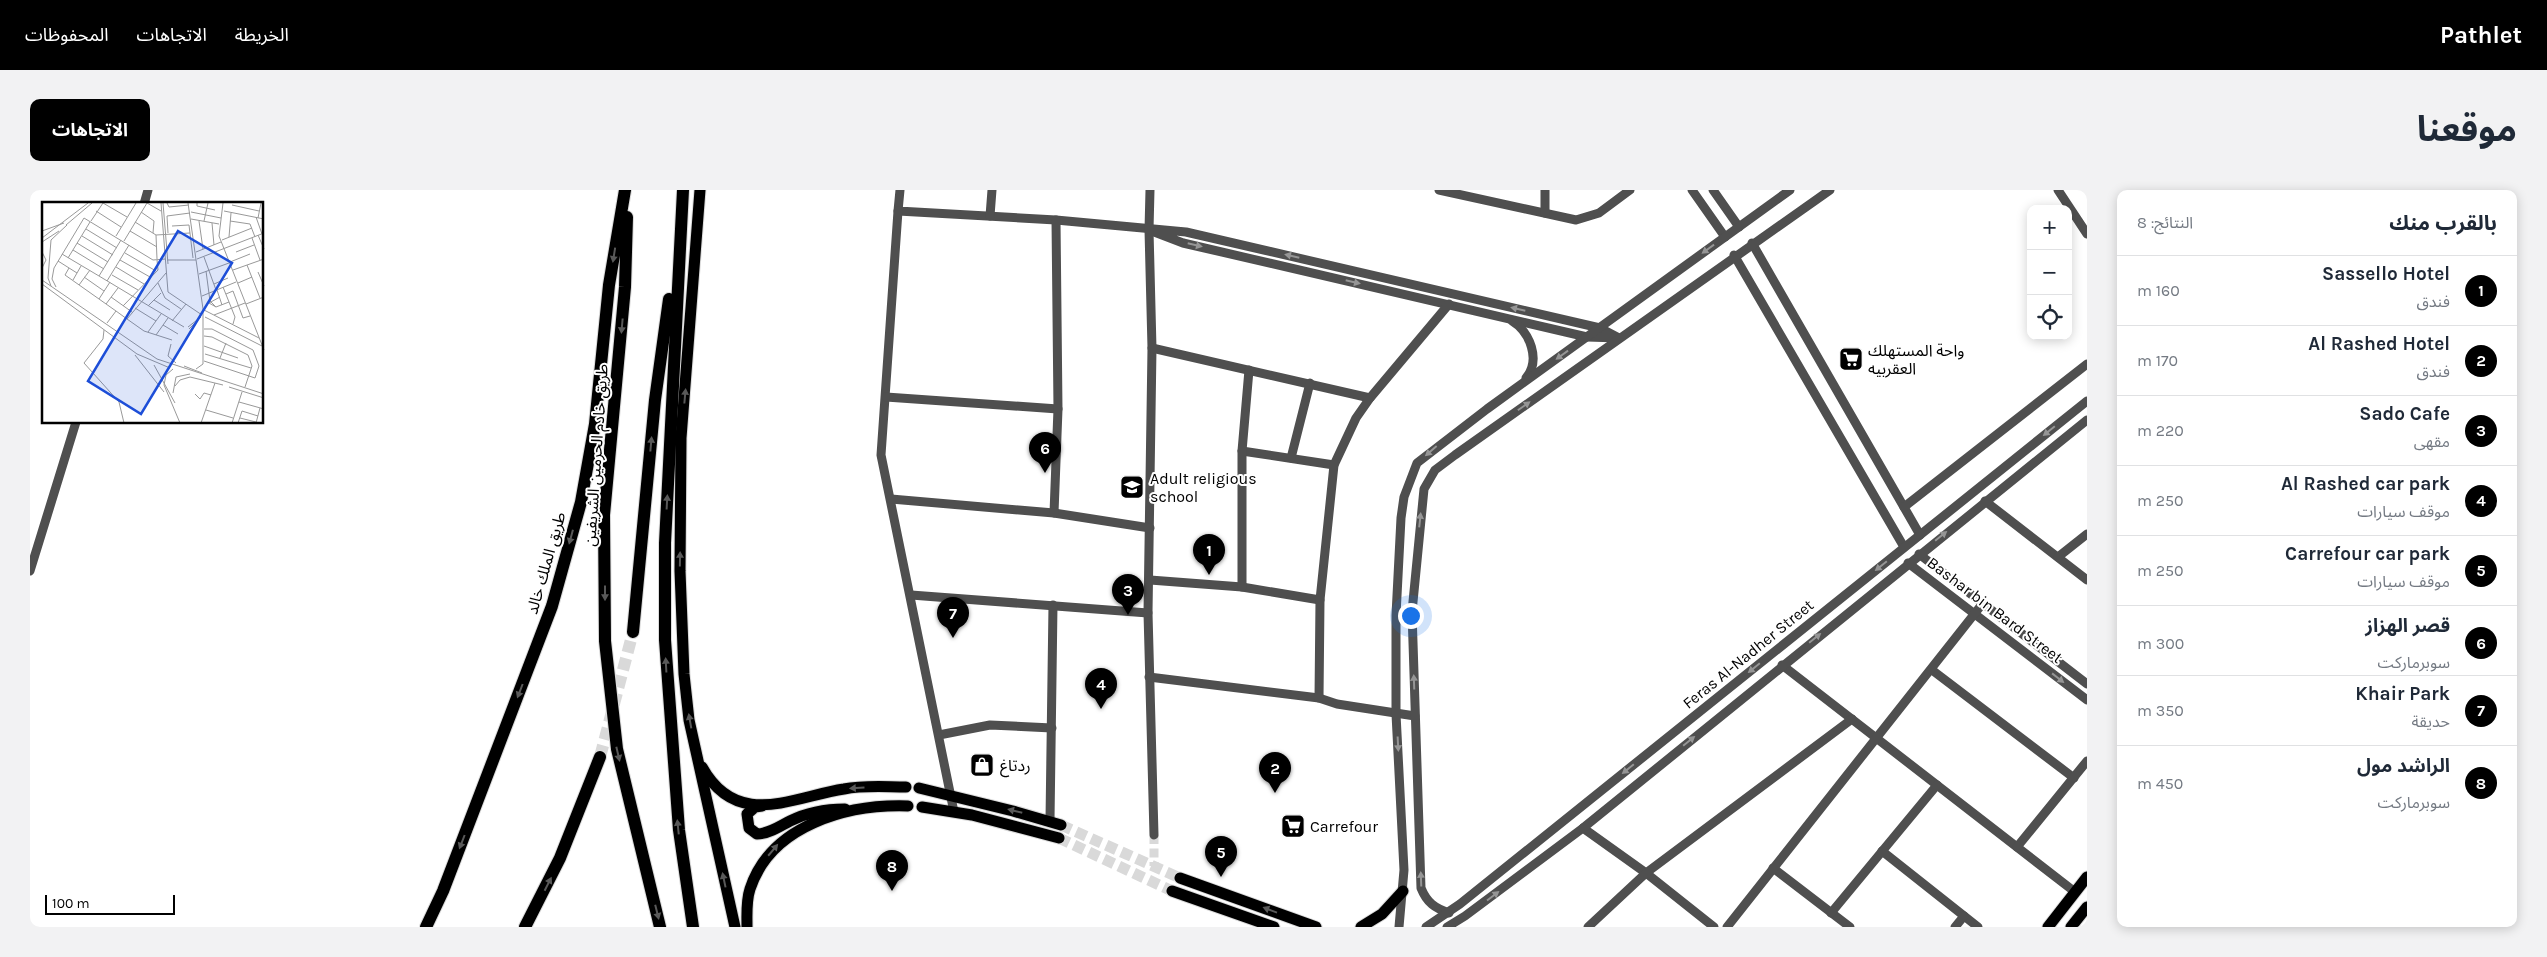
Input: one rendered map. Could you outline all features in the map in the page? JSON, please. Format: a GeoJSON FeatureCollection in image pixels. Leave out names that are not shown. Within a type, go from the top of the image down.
{"type":"FeatureCollection","features":[{"type":"Feature","properties":{"kind":"highway","name":"طريق الملك خالد"},"geometry":{"type":"LineString","coordinates":[[426,927],[443,891],[552,606],[581,502],[595,424],[610,285],[626,190]]}},
{"type":"Feature","properties":{"kind":"highway","name":"طريق خادم الحرمين الشريفين"},"geometry":{"type":"LineString","coordinates":[[626,190],[625,287],[604,515],[605,641],[617,749],[660,927]]}},
{"type":"Feature","properties":{"kind":"highway"},"geometry":{"type":"LineString","coordinates":[[633,632],[655,400],[683,190]]}},
{"type":"Feature","properties":{"kind":"highway"},"geometry":{"type":"LineString","coordinates":[[680,218],[665,543],[665,640],[679,830],[693,927]]}},
{"type":"Feature","properties":{"kind":"highway"},"geometry":{"type":"LineString","coordinates":[[525,927],[560,858],[600,757]]}},
{"type":"Feature","properties":{"kind":"main road"},"geometry":{"type":"LineString","coordinates":[[700,190],[681,438],[680,561],[684,674],[689,720],[735,927]]}},
{"type":"Feature","properties":{"kind":"main road"},"geometry":{"type":"LineString","coordinates":[[697,758],[717,788],[732,798],[762,806]]}},
{"type":"Feature","properties":{"kind":"main road"},"geometry":{"type":"LineString","coordinates":[[906,787],[846,788],[779,805],[755,807],[747,814],[749,828],[757,834],[767,832],[792,820],[824,809],[908,806]]}},
{"type":"Feature","properties":{"kind":"main road"},"geometry":{"type":"LineString","coordinates":[[919,788],[1050,820],[1061,825]]}},
{"type":"Feature","properties":{"kind":"main road"},"geometry":{"type":"LineString","coordinates":[[922,807],[954,812],[1059,838]]}},
{"type":"Feature","properties":{"kind":"main road"},"geometry":{"type":"LineString","coordinates":[[746,927],[750,890],[764,862],[779,844],[794,832],[812,824],[864,809]]}},
{"type":"Feature","properties":{"kind":"main road"},"geometry":{"type":"LineString","coordinates":[[2048,927],[2087,877]]}},
{"type":"Feature","properties":{"kind":"main road"},"geometry":{"type":"LineString","coordinates":[[1180,878],[1316,927]]}},
{"type":"Feature","properties":{"kind":"main road"},"geometry":{"type":"LineString","coordinates":[[1172,891],[1274,927]]}},
{"type":"Feature","properties":{"kind":"main road"},"geometry":{"type":"LineString","coordinates":[[1361,927],[1382,914],[1403,891]]}},
{"type":"Feature","properties":{"kind":"main road"},"geometry":{"type":"LineString","coordinates":[[2072,927],[2087,907]]}},
{"type":"Feature","properties":{"kind":"street"},"geometry":{"type":"LineString","coordinates":[[900,190],[881,455],[954,812]]}},
{"type":"Feature","properties":{"kind":"street"},"geometry":{"type":"LineString","coordinates":[[990,216],[992,190]]}},
{"type":"Feature","properties":{"kind":"street"},"geometry":{"type":"LineString","coordinates":[[1150,190],[1148,230],[1152,348],[1150,580],[1148,613],[1154,835]]}},
{"type":"Feature","properties":{"kind":"street"},"geometry":{"type":"LineString","coordinates":[[1439,190],[1576,220],[1599,213],[1630,190]]}},
{"type":"Feature","properties":{"kind":"street"},"geometry":{"type":"LineString","coordinates":[[1545,190],[1545,213]]}},
{"type":"Feature","properties":{"kind":"street"},"geometry":{"type":"LineString","coordinates":[[1692,190],[1725,237]]}},
{"type":"Feature","properties":{"kind":"street"},"geometry":{"type":"LineString","coordinates":[[1713,190],[1739,227]]}},
{"type":"Feature","properties":{"kind":"street"},"geometry":{"type":"LineString","coordinates":[[1399,927],[1403,891],[1396,714],[1396,615],[1401,518],[1410,480],[1417,463],[1437,446],[1790,190]]}},
{"type":"Feature","properties":{"kind":"street"},"geometry":{"type":"LineString","coordinates":[[1449,912],[1432,905],[1426,899],[1421,888],[1412,612],[1424,489],[1435,470],[1752,243],[1830,190]]}},
{"type":"Feature","properties":{"kind":"street"},"geometry":{"type":"LineString","coordinates":[[2058,190],[2087,234]]}},
{"type":"Feature","properties":{"kind":"street"},"geometry":{"type":"LineString","coordinates":[[898,211],[1056,220],[1148,230],[1186,232],[1600,328],[1620,338]]}},
{"type":"Feature","properties":{"kind":"street"},"geometry":{"type":"LineString","coordinates":[[1054,514],[1058,409],[1056,220]]}},
{"type":"Feature","properties":{"kind":"street"},"geometry":{"type":"LineString","coordinates":[[1148,230],[1183,243],[1587,337],[1620,338]]}},
{"type":"Feature","properties":{"kind":"street"},"geometry":{"type":"LineString","coordinates":[[1752,243],[1920,535]]}},
{"type":"Feature","properties":{"kind":"street"},"geometry":{"type":"LineString","coordinates":[[1734,256],[1904,547]]}},
{"type":"Feature","properties":{"kind":"street"},"geometry":{"type":"LineString","coordinates":[[1320,698],[1320,600],[1334,465],[1356,418],[1370,398],[1449,304]]}},
{"type":"Feature","properties":{"kind":"street"},"geometry":{"type":"LineString","coordinates":[[1505,317],[1521,326],[1530,340],[1534,361],[1530,374],[1522,384]]}},
{"type":"Feature","properties":{"kind":"street"},"geometry":{"type":"LineString","coordinates":[[1152,348],[1370,398]]}},
{"type":"Feature","properties":{"kind":"street"},"geometry":{"type":"LineString","coordinates":[[1904,507],[2087,364]]}},
{"type":"Feature","properties":{"kind":"street"},"geometry":{"type":"LineString","coordinates":[[1242,587],[1242,451],[1249,370]]}},
{"type":"Feature","properties":{"kind":"street"},"geometry":{"type":"LineString","coordinates":[[1291,458],[1310,383]]}},
{"type":"Feature","properties":{"kind":"street"},"geometry":{"type":"LineString","coordinates":[[886,397],[1058,409]]}},
{"type":"Feature","properties":{"kind":"street","name":"Feras Al-Nadher Street"},"geometry":{"type":"LineString","coordinates":[[1426,927],[1449,912],[2087,401]]}},
{"type":"Feature","properties":{"kind":"street","name":"Feras Al-Nadher Street"},"geometry":{"type":"LineString","coordinates":[[1451,926],[1583,828],[1919,554],[2087,420]]}},
{"type":"Feature","properties":{"kind":"street"},"geometry":{"type":"LineString","coordinates":[[30,571],[75,424]]}},
{"type":"Feature","properties":{"kind":"street"},"geometry":{"type":"LineString","coordinates":[[1242,451],[1334,465]]}},
{"type":"Feature","properties":{"kind":"street"},"geometry":{"type":"LineString","coordinates":[[891,499],[1054,514],[1150,528]]}},
{"type":"Feature","properties":{"kind":"street"},"geometry":{"type":"LineString","coordinates":[[1985,501],[2087,580]]}},
{"type":"Feature","properties":{"kind":"street"},"geometry":{"type":"LineString","coordinates":[[2058,557],[2087,534]]}},
{"type":"Feature","properties":{"kind":"street","name":"Bashar bin Bard Street"},"geometry":{"type":"LineString","coordinates":[[1919,554],[2087,684]]}},
{"type":"Feature","properties":{"kind":"street","name":"Bashar bin Bard Street"},"geometry":{"type":"LineString","coordinates":[[1908,563],[1976,613],[2087,700]]}},
{"type":"Feature","properties":{"kind":"street"},"geometry":{"type":"LineString","coordinates":[[1150,580],[1242,587],[1320,600]]}},
{"type":"Feature","properties":{"kind":"street"},"geometry":{"type":"LineString","coordinates":[[911,595],[1148,613]]}},
{"type":"Feature","properties":{"kind":"street"},"geometry":{"type":"LineString","coordinates":[[1727,927],[1932,670],[1983,603]]}},
{"type":"Feature","properties":{"kind":"street"},"geometry":{"type":"LineString","coordinates":[[1050,820],[1054,605]]}},
{"type":"Feature","properties":{"kind":"street"},"geometry":{"type":"LineString","coordinates":[[1782,665],[2075,892]]}},
{"type":"Feature","properties":{"kind":"street"},"geometry":{"type":"LineString","coordinates":[[1932,670],[2074,778]]}},
{"type":"Feature","properties":{"kind":"street"},"geometry":{"type":"LineString","coordinates":[[1150,677],[1320,698],[1337,704],[1415,716]]}},
{"type":"Feature","properties":{"kind":"street"},"geometry":{"type":"LineString","coordinates":[[1588,927],[1646,873],[1852,719]]}},
{"type":"Feature","properties":{"kind":"street"},"geometry":{"type":"LineString","coordinates":[[939,735],[990,725],[1052,728]]}},
{"type":"Feature","properties":{"kind":"street"},"geometry":{"type":"LineString","coordinates":[[2017,847],[2087,761]]}},
{"type":"Feature","properties":{"kind":"street"},"geometry":{"type":"LineString","coordinates":[[1831,913],[1936,785]]}},
{"type":"Feature","properties":{"kind":"street"},"geometry":{"type":"LineString","coordinates":[[1583,828],[1646,873],[1714,927]]}},
{"type":"Feature","properties":{"kind":"street"},"geometry":{"type":"LineString","coordinates":[[1882,851],[1978,927]]}},
{"type":"Feature","properties":{"kind":"street"},"geometry":{"type":"LineString","coordinates":[[1773,868],[1850,927]]}},
{"type":"Feature","properties":{"kind":"street"},"geometry":{"type":"LineString","coordinates":[[1466,916],[1466,927]]}},
{"type":"Feature","properties":{"kind":"street"},"geometry":{"type":"LineString","coordinates":[[1955,927],[1964,916]]}},
{"type":"Feature","properties":{"kind":"tunnel"},"geometry":{"type":"LineString","coordinates":[[600,757],[633,632]]}},
{"type":"Feature","properties":{"kind":"tunnel"},"geometry":{"type":"LineString","coordinates":[[1061,825],[1180,878]]}},
{"type":"Feature","properties":{"kind":"tunnel"},"geometry":{"type":"LineString","coordinates":[[1154,835],[1154,866]]}},
{"type":"Feature","properties":{"kind":"tunnel"},"geometry":{"type":"LineString","coordinates":[[1059,838],[1172,891]]}},
{"type":"Feature","properties":{"kind":"place","name":"واحة المستهلك العقربيه"},"geometry":{"type":"Point","coordinates":[1851,359]}},
{"type":"Feature","properties":{"kind":"place","name":"قصر الهزاز"},"geometry":{"type":"Point","coordinates":[1045,473]}},
{"type":"Feature","properties":{"kind":"place","name":"Adult religious school"},"geometry":{"type":"Point","coordinates":[1132,487]}},
{"type":"Feature","properties":{"kind":"place","name":"Sassello Hotel"},"geometry":{"type":"Point","coordinates":[1209,575]}},
{"type":"Feature","properties":{"kind":"place","name":"Sado Cafe"},"geometry":{"type":"Point","coordinates":[1128,615]}},
{"type":"Feature","properties":{"kind":"place","name":"Khair Park"},"geometry":{"type":"Point","coordinates":[953,638]}},
{"type":"Feature","properties":{"kind":"place","name":"Al Rashed car park"},"geometry":{"type":"Point","coordinates":[1101,709]}},
{"type":"Feature","properties":{"kind":"place","name":"ردتاغ"},"geometry":{"type":"Point","coordinates":[982,765]}},
{"type":"Feature","properties":{"kind":"place","name":"Al Rashed Hotel"},"geometry":{"type":"Point","coordinates":[1275,793]}},
{"type":"Feature","properties":{"kind":"place","name":"Carrefour"},"geometry":{"type":"Point","coordinates":[1293,826]}},
{"type":"Feature","properties":{"kind":"place","name":"Carrefour car park"},"geometry":{"type":"Point","coordinates":[1221,877]}},
{"type":"Feature","properties":{"kind":"place","name":"الراشد مول"},"geometry":{"type":"Point","coordinates":[892,891]}}]}
